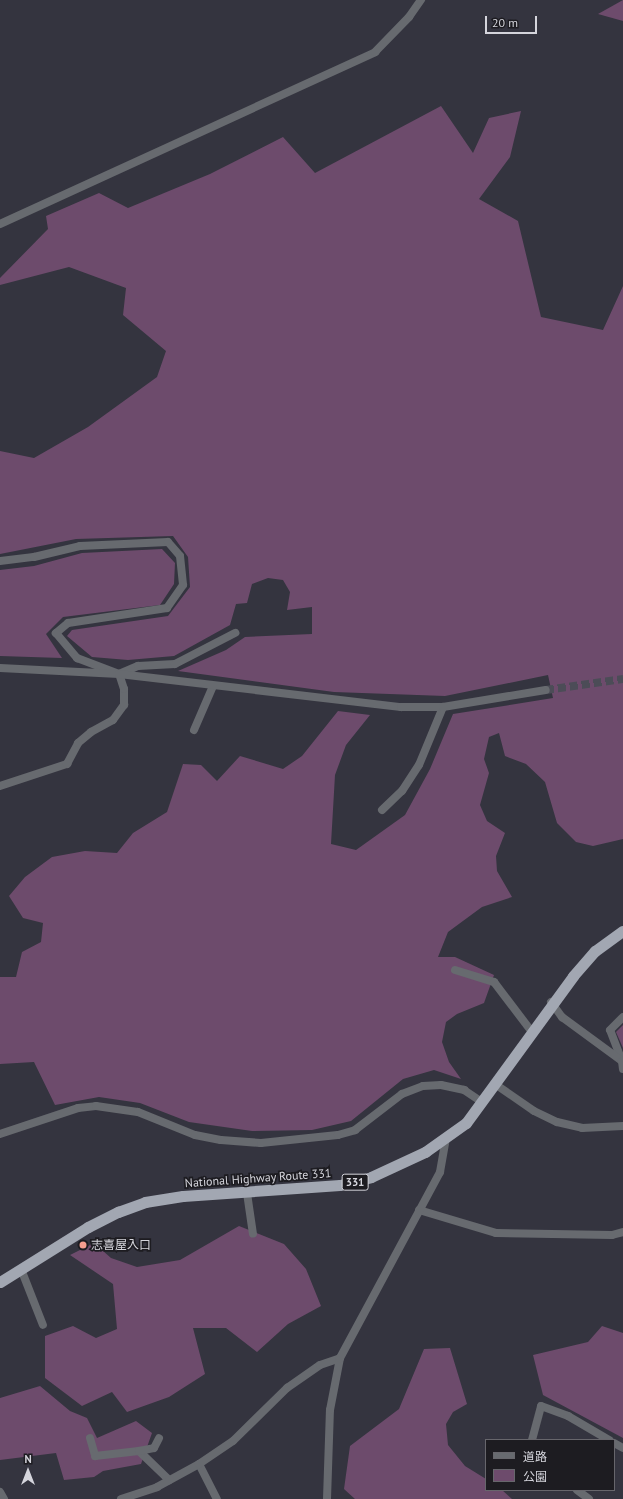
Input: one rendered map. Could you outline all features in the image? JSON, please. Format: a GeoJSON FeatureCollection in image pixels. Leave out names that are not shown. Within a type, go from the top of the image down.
{"type":"FeatureCollection","features":[{"type":"Feature","properties":{"kind":"highway","name":"National Highway Route 331"},"geometry":{"type":"LineString","coordinates":[[0,1282],[88,1227],[131,1207],[182,1196],[246,1193],[356,1182],[405,1162],[446,1139],[466,1123],[532,1032],[551,1002],[595,951],[623,931]]}},
{"type":"Feature","properties":{"kind":"street"},"geometry":{"type":"LineString","coordinates":[[0,224],[375,52],[409,17],[421,0]]}},
{"type":"Feature","properties":{"kind":"street"},"geometry":{"type":"LineString","coordinates":[[0,561],[34,557],[80,546],[168,542],[180,556],[183,585],[167,608],[68,623],[56,633],[76,658],[119,674],[138,666],[175,664],[235,633]]}},
{"type":"Feature","properties":{"kind":"street"},"geometry":{"type":"LineString","coordinates":[[0,668],[119,674],[401,708],[442,708],[546,690]]}},
{"type":"Feature","properties":{"kind":"street"},"geometry":{"type":"LineString","coordinates":[[0,786],[67,764],[78,743],[91,732],[113,720],[124,705],[124,689],[119,674]]}},
{"type":"Feature","properties":{"kind":"street"},"geometry":{"type":"LineString","coordinates":[[194,730],[213,686]]}},
{"type":"Feature","properties":{"kind":"street"},"geometry":{"type":"LineString","coordinates":[[382,810],[402,791],[419,765],[442,708]]}},
{"type":"Feature","properties":{"kind":"street"},"geometry":{"type":"LineString","coordinates":[[455,970],[494,982],[532,1032]]}},
{"type":"Feature","properties":{"kind":"street"},"geometry":{"type":"LineString","coordinates":[[551,1002],[562,1017],[622,1065]]}},
{"type":"Feature","properties":{"kind":"street"},"geometry":{"type":"LineString","coordinates":[[622,1065],[610,1030],[623,1017]]}},
{"type":"Feature","properties":{"kind":"street"},"geometry":{"type":"LineString","coordinates":[[495,1084],[534,1111],[557,1122],[582,1128],[623,1126]]}},
{"type":"Feature","properties":{"kind":"street"},"geometry":{"type":"LineString","coordinates":[[0,1134],[78,1108],[96,1106],[138,1112],[195,1135],[221,1140],[261,1143],[338,1135],[355,1130],[402,1094],[423,1086],[441,1085],[464,1090],[482,1102]]}},
{"type":"Feature","properties":{"kind":"street"},"geometry":{"type":"LineString","coordinates":[[327,1499],[330,1410],[340,1358],[440,1172],[446,1139]]}},
{"type":"Feature","properties":{"kind":"street"},"geometry":{"type":"LineString","coordinates":[[246,1193],[253,1234]]}},
{"type":"Feature","properties":{"kind":"street"},"geometry":{"type":"LineString","coordinates":[[419,1210],[496,1233],[612,1235],[623,1232]]}},
{"type":"Feature","properties":{"kind":"street"},"geometry":{"type":"LineString","coordinates":[[21,1269],[43,1325]]}},
{"type":"Feature","properties":{"kind":"street"},"geometry":{"type":"LineString","coordinates":[[121,1499],[169,1480],[199,1464],[233,1441],[287,1388],[320,1365],[340,1358]]}},
{"type":"Feature","properties":{"kind":"street"},"geometry":{"type":"LineString","coordinates":[[532,1439],[541,1406],[568,1416],[607,1439]]}},
{"type":"Feature","properties":{"kind":"street"},"geometry":{"type":"LineString","coordinates":[[90,1438],[95,1456],[154,1448],[159,1438]]}},
{"type":"Feature","properties":{"kind":"street"},"geometry":{"type":"LineString","coordinates":[[139,1451],[169,1480]]}},
{"type":"Feature","properties":{"kind":"street"},"geometry":{"type":"LineString","coordinates":[[199,1464],[217,1499]]}},
{"type":"Feature","properties":{"kind":"street"},"geometry":{"type":"LineString","coordinates":[[579,1491],[588,1499]]}},
{"type":"Feature","properties":{"kind":"street"},"geometry":{"type":"LineString","coordinates":[[0,1492],[4,1499]]}},
{"type":"Feature","properties":{"kind":"green space"},"geometry":{"type":"Polygon","coordinates":[[[623,0],[623,21],[598,14],[623,0]]]}},
{"type":"Feature","properties":{"kind":"green space"},"geometry":{"type":"Polygon","coordinates":[[[441,106],[473,153],[489,118],[521,111],[510,157],[479,199],[518,221],[541,317],[603,330],[623,286],[623,839],[593,846],[576,842],[557,823],[545,782],[526,764],[505,756],[499,733],[489,737],[484,759],[489,773],[480,805],[487,821],[505,833],[496,856],[497,871],[512,897],[482,907],[448,932],[438,957],[455,957],[494,975],[484,1003],[457,1014],[446,1022],[442,1042],[449,1062],[461,1079],[434,1070],[403,1079],[351,1121],[312,1130],[252,1131],[189,1122],[140,1103],[99,1097],[55,1105],[34,1062],[0,1064],[0,977],[16,977],[22,952],[41,942],[43,923],[23,918],[9,896],[25,877],[52,857],[85,851],[117,853],[133,833],[167,812],[183,764],[201,765],[217,781],[240,756],[283,769],[302,756],[338,711],[370,715],[346,745],[335,775],[331,844],[356,850],[405,815],[430,769],[453,714],[553,698],[548,675],[445,696],[334,692],[178,671],[226,650],[245,637],[312,634],[312,607],[287,610],[290,592],[283,580],[268,578],[252,584],[247,603],[236,604],[230,625],[174,656],[128,660],[92,657],[67,636],[72,630],[168,616],[190,587],[188,557],[173,536],[76,539],[0,554],[0,451],[34,458],[88,427],[157,377],[166,351],[123,315],[126,288],[69,267],[0,285],[0,278],[48,229],[46,216],[99,193],[128,208],[210,174],[283,137],[315,173],[441,106]]]}},
{"type":"Feature","properties":{"kind":"green space"},"geometry":{"type":"Polygon","coordinates":[[[162,549],[175,563],[174,584],[160,605],[63,617],[46,634],[62,658],[0,656],[0,570],[34,566],[82,553],[162,549]]]}},
{"type":"Feature","properties":{"kind":"green space"},"geometry":{"type":"Polygon","coordinates":[[[623,1025],[623,1048],[616,1032],[623,1025]]]}},
{"type":"Feature","properties":{"kind":"green space"},"geometry":{"type":"Polygon","coordinates":[[[239,1226],[284,1244],[306,1269],[321,1306],[288,1324],[257,1352],[226,1328],[193,1328],[205,1374],[169,1397],[127,1412],[112,1392],[82,1406],[45,1378],[45,1336],[73,1326],[96,1338],[117,1329],[113,1284],[70,1255],[94,1243],[111,1258],[137,1267],[180,1260],[239,1226]]]}},
{"type":"Feature","properties":{"kind":"green space"},"geometry":{"type":"Polygon","coordinates":[[[602,1326],[623,1333],[623,1438],[543,1395],[533,1355],[588,1342],[602,1326]]]}},
{"type":"Feature","properties":{"kind":"green space"},"geometry":{"type":"Polygon","coordinates":[[[450,1348],[467,1404],[453,1412],[446,1424],[448,1445],[465,1466],[485,1478],[485,1491],[503,1491],[512,1499],[355,1499],[344,1489],[350,1446],[399,1409],[424,1349],[450,1348]]]}},
{"type":"Feature","properties":{"kind":"green space"},"geometry":{"type":"Polygon","coordinates":[[[40,1386],[70,1411],[87,1418],[97,1438],[136,1421],[152,1433],[141,1464],[103,1471],[94,1477],[64,1480],[56,1453],[0,1460],[0,1398],[40,1386]]]}},
{"type":"Feature","properties":{"kind":"tunnel"},"geometry":{"type":"LineString","coordinates":[[546,690],[623,679]]}},
{"type":"Feature","properties":{"kind":"place","name":"志喜屋入口"},"geometry":{"type":"Point","coordinates":[83,1245]}}]}
